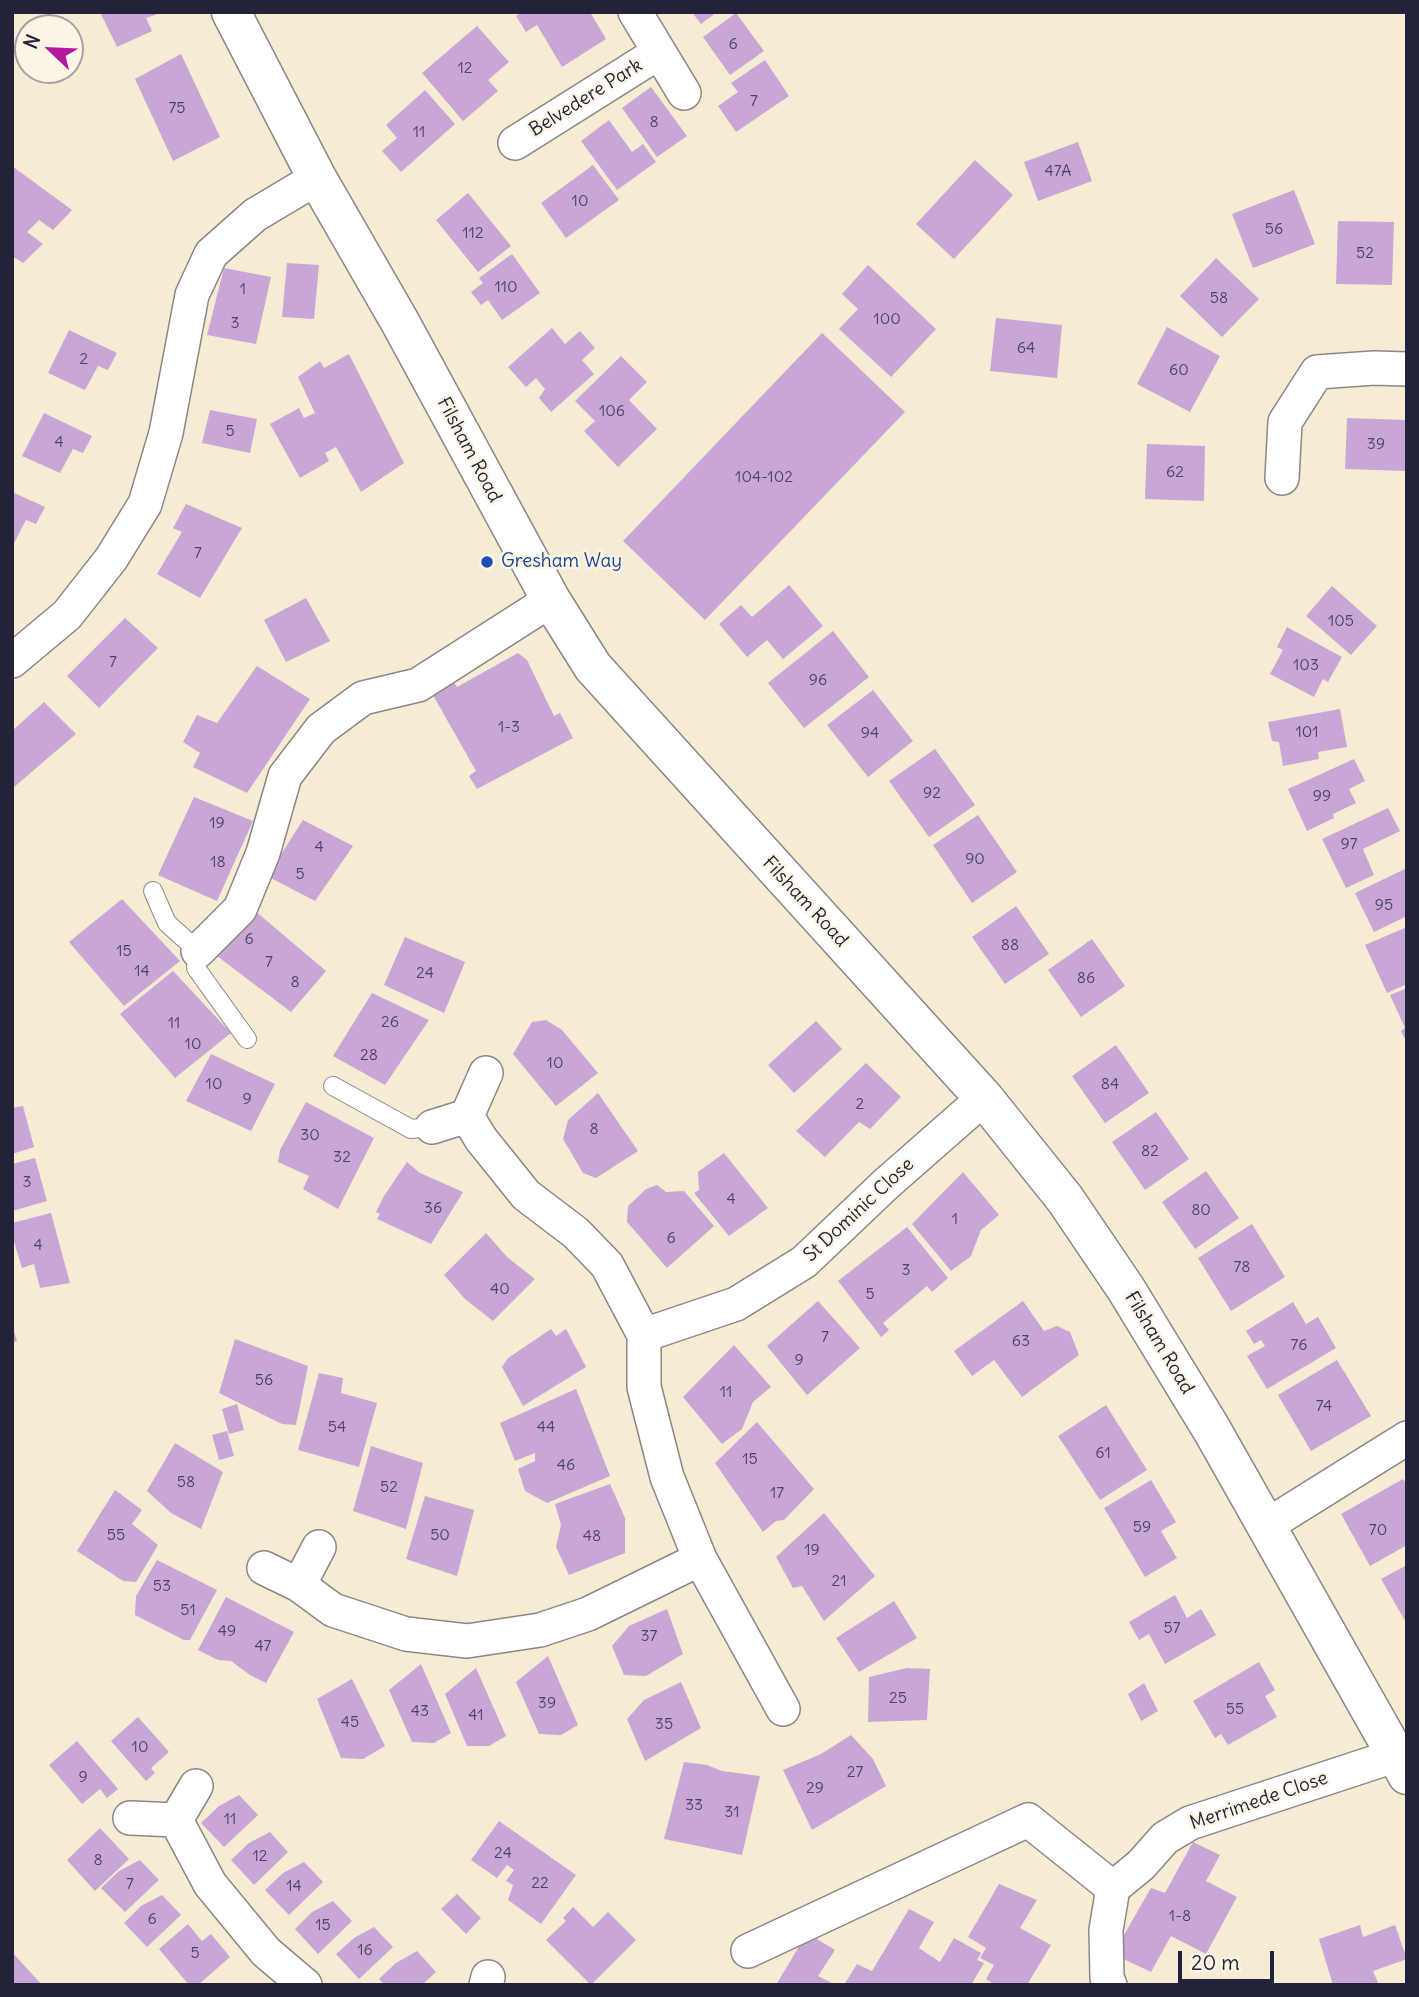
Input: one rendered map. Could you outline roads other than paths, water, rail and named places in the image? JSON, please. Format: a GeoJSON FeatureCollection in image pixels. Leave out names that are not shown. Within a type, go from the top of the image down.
{"type":"FeatureCollection","features":[{"type":"Feature","properties":{"kind":"street","name":"Filsham Road"},"geometry":{"type":"LineString","coordinates":[[231,12],[317,178],[400,322],[551,600],[593,667],[984,1098],[1066,1199],[1126,1289],[1212,1430],[1402,1765]]}},
{"type":"Feature","properties":{"kind":"street","name":"Belvedere Park"},"geometry":{"type":"LineString","coordinates":[[635,12],[684,93]]}},
{"type":"Feature","properties":{"kind":"street","name":"Belvedere Park"},"geometry":{"type":"LineString","coordinates":[[515,143],[658,53]]}},
{"type":"Feature","properties":{"kind":"street"},"geometry":{"type":"LineString","coordinates":[[12,661],[67,615],[111,559],[145,504],[166,433],[192,295],[211,254],[255,215],[317,178]]}},
{"type":"Feature","properties":{"kind":"street"},"geometry":{"type":"LineString","coordinates":[[1282,478],[1285,422],[1317,372],[1407,369]]}},
{"type":"Feature","properties":{"kind":"street"},"geometry":{"type":"LineString","coordinates":[[198,951],[240,909],[264,853],[285,776],[321,729],[363,698],[418,685],[551,600]]}},
{"type":"Feature","properties":{"kind":"street"},"geometry":{"type":"LineString","coordinates":[[432,1128],[467,1116],[486,1073]]}},
{"type":"Feature","properties":{"kind":"street","name":"St Dominic Close"},"geometry":{"type":"LineString","coordinates":[[644,1335],[736,1304],[804,1262],[886,1184],[984,1098]]}},
{"type":"Feature","properties":{"kind":"street"},"geometry":{"type":"LineString","coordinates":[[467,1116],[481,1139],[526,1195],[576,1233],[607,1265],[644,1335],[644,1387],[667,1477],[700,1559],[774,1672],[783,1709]]}},
{"type":"Feature","properties":{"kind":"street"},"geometry":{"type":"LineString","coordinates":[[1266,1526],[1407,1438]]}},
{"type":"Feature","properties":{"kind":"street"},"geometry":{"type":"LineString","coordinates":[[299,1585],[319,1547]]}},
{"type":"Feature","properties":{"kind":"street"},"geometry":{"type":"LineString","coordinates":[[264,1568],[299,1585],[333,1610],[406,1634],[467,1641],[540,1630],[588,1614],[700,1559]]}},
{"type":"Feature","properties":{"kind":"street","name":"Merrimede Close"},"geometry":{"type":"LineString","coordinates":[[1114,1888],[1141,1865],[1165,1838],[1190,1823],[1402,1765]]}},
{"type":"Feature","properties":{"kind":"street"},"geometry":{"type":"LineString","coordinates":[[176,1820],[196,1786]]}},
{"type":"Feature","properties":{"kind":"street"},"geometry":{"type":"LineString","coordinates":[[130,1818],[176,1820]]}},
{"type":"Feature","properties":{"kind":"street"},"geometry":{"type":"LineString","coordinates":[[748,1951],[1028,1819],[1114,1888],[1106,1930],[1107,1978],[1110,1985]]}},
{"type":"Feature","properties":{"kind":"street"},"geometry":{"type":"LineString","coordinates":[[176,1820],[210,1884],[266,1952],[304,1985]]}},
{"type":"Feature","properties":{"kind":"lane"},"geometry":{"type":"LineString","coordinates":[[153,891],[166,923],[198,951],[196,968],[247,1039]]}},
{"type":"Feature","properties":{"kind":"lane"},"geometry":{"type":"LineString","coordinates":[[333,1086],[411,1129],[432,1128]]}},
{"type":"Feature","properties":{"kind":"place","name":"Gresham Way"},"geometry":{"type":"Point","coordinates":[487,562]}}]}
